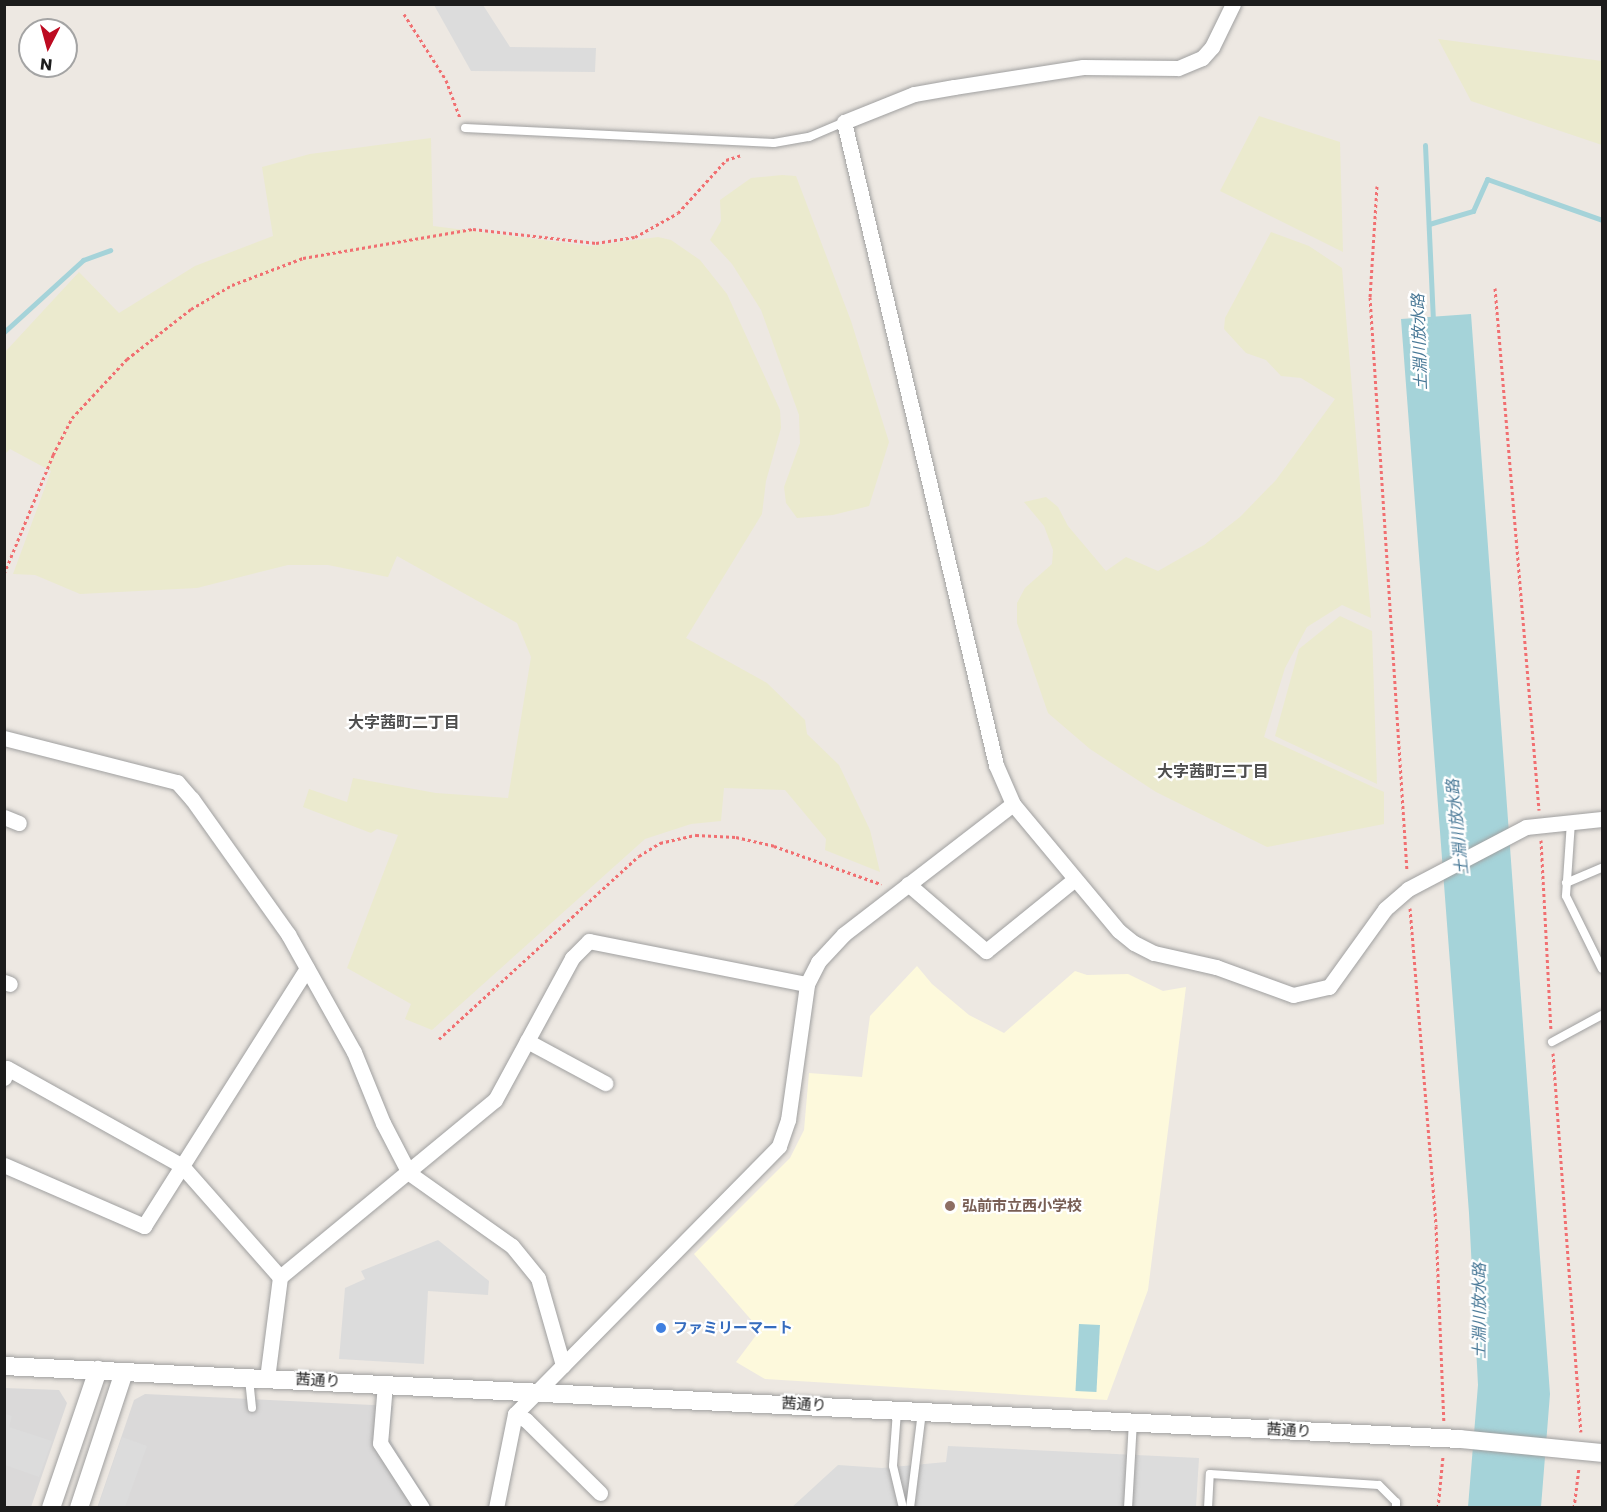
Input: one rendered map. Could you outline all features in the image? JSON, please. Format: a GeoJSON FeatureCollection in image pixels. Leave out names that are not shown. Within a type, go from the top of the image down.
{"type":"FeatureCollection","features":[{"type":"Feature","properties":{"kind":"street"},"geometry":{"type":"LineString","coordinates":[[1233,4],[1212,47],[1202,58],[1178,68],[1083,67],[954,87],[895,100],[844,122],[996,765],[1012,804],[1075,879],[1134,943],[1154,953],[1216,967],[1293,996],[1329,987],[1385,909],[1408,889],[1533,826],[1571,820],[1602,819]]}},
{"type":"Feature","properties":{"kind":"street"},"geometry":{"type":"LineString","coordinates":[[4,738],[177,782],[252,880],[307,968],[354,1052],[383,1123],[409,1173],[512,1246],[538,1278],[563,1365]]}},
{"type":"Feature","properties":{"kind":"street"},"geometry":{"type":"LineString","coordinates":[[496,1508],[515,1414],[779,1146],[788,1120],[807,984],[818,962],[844,934],[1012,804]]}},
{"type":"Feature","properties":{"kind":"street"},"geometry":{"type":"LineString","coordinates":[[904,888],[986,951],[1075,879]]}},
{"type":"Feature","properties":{"kind":"street"},"geometry":{"type":"LineString","coordinates":[[258,1378],[280,1277],[495,1100],[572,958],[589,941],[807,984]]}},
{"type":"Feature","properties":{"kind":"street"},"geometry":{"type":"LineString","coordinates":[[4,1165],[144,1226],[307,968]]}},
{"type":"Feature","properties":{"kind":"street"},"geometry":{"type":"LineString","coordinates":[[527,1041],[605,1083]]}},
{"type":"Feature","properties":{"kind":"street"},"geometry":{"type":"LineString","coordinates":[[4,1078],[7,1068],[182,1166],[280,1277]]}},
{"type":"Feature","properties":{"kind":"street","name":"茜通り"},"geometry":{"type":"LineString","coordinates":[[4,1366],[538,1390],[1452,1439],[1572,1448],[1602,1453]]}},
{"type":"Feature","properties":{"kind":"street"},"geometry":{"type":"LineString","coordinates":[[51,1508],[98,1370]]}},
{"type":"Feature","properties":{"kind":"street"},"geometry":{"type":"LineString","coordinates":[[79,1508],[124,1372]]}},
{"type":"Feature","properties":{"kind":"street"},"geometry":{"type":"LineString","coordinates":[[385,1384],[380,1443],[422,1508]]}},
{"type":"Feature","properties":{"kind":"street"},"geometry":{"type":"LineString","coordinates":[[515,1414],[526,1420],[600,1493]]}},
{"type":"Feature","properties":{"kind":"lane"},"geometry":{"type":"LineString","coordinates":[[465,128],[774,143],[809,138],[844,122]]}},
{"type":"Feature","properties":{"kind":"lane"},"geometry":{"type":"LineString","coordinates":[[1571,820],[1566,896],[1602,969]]}},
{"type":"Feature","properties":{"kind":"lane"},"geometry":{"type":"LineString","coordinates":[[1566,883],[1602,868]]}},
{"type":"Feature","properties":{"kind":"lane"},"geometry":{"type":"LineString","coordinates":[[1552,1042],[1602,1015]]}},
{"type":"Feature","properties":{"kind":"lane"},"geometry":{"type":"LineString","coordinates":[[252,1408],[258,1378]]}},
{"type":"Feature","properties":{"kind":"lane"},"geometry":{"type":"LineString","coordinates":[[897,1409],[893,1466],[903,1508]]}},
{"type":"Feature","properties":{"kind":"lane"},"geometry":{"type":"LineString","coordinates":[[910,1508],[922,1411]]}},
{"type":"Feature","properties":{"kind":"lane"},"geometry":{"type":"LineString","coordinates":[[1128,1508],[1132,1422]]}},
{"type":"Feature","properties":{"kind":"lane"},"geometry":{"type":"LineString","coordinates":[[1208,1508],[1210,1474],[1379,1485],[1396,1502],[1396,1508]]}},
{"type":"Feature","properties":{"kind":"path"},"geometry":{"type":"LineString","coordinates":[[404,14],[446,80],[465,128]]}},
{"type":"Feature","properties":{"kind":"path"},"geometry":{"type":"LineString","coordinates":[[4,574],[53,455],[72,418],[128,359],[191,309],[232,285],[303,258],[473,229],[596,243],[635,237],[678,213],[726,160],[745,153]]}},
{"type":"Feature","properties":{"kind":"path"},"geometry":{"type":"LineString","coordinates":[[1377,186],[1370,297],[1408,889],[1452,1439],[1438,1508]]}},
{"type":"Feature","properties":{"kind":"path"},"geometry":{"type":"LineString","coordinates":[[1495,288],[1533,826],[1582,1407],[1572,1448],[1574,1508]]}},
{"type":"Feature","properties":{"kind":"path"},"geometry":{"type":"LineString","coordinates":[[439,1039],[639,856],[669,840],[696,835],[754,841],[904,888]]}},
{"type":"Feature","properties":{"kind":"shaded area"},"geometry":{"type":"Polygon","coordinates":[[[434,5],[483,5],[510,47],[596,48],[595,72],[471,71],[434,5]]]}},
{"type":"Feature","properties":{"kind":"shaded area","name":"弘前市立西小学校"},"geometry":{"type":"Polygon","coordinates":[[[917,966],[932,984],[969,1015],[1004,1033],[1075,971],[1087,975],[1128,974],[1163,991],[1186,987],[1148,1290],[1107,1400],[765,1379],[736,1362],[760,1330],[694,1254],[790,1158],[804,1130],[809,1073],[862,1077],[870,1016],[917,966]]]}},
{"type":"Feature","properties":{"kind":"shaded area"},"geometry":{"type":"Polygon","coordinates":[[[438,1240],[489,1281],[488,1295],[428,1291],[424,1364],[339,1359],[345,1288],[365,1279],[361,1271],[438,1240]]]}},
{"type":"Feature","properties":{"kind":"shaded area"},"geometry":{"type":"Polygon","coordinates":[[[4,1388],[59,1390],[67,1403],[31,1507],[5,1507],[4,1388]]]}},
{"type":"Feature","properties":{"kind":"shaded area"},"geometry":{"type":"Polygon","coordinates":[[[145,1394],[393,1406],[389,1438],[432,1507],[97,1508],[134,1400],[145,1394]]]}},
{"type":"Feature","properties":{"kind":"shaded area"},"geometry":{"type":"Polygon","coordinates":[[[5,1414],[12,1416],[9,1427],[52,1441],[39,1477],[5,1465],[5,1414]]]}},
{"type":"Feature","properties":{"kind":"shaded area"},"geometry":{"type":"Polygon","coordinates":[[[122,1437],[147,1446],[125,1507],[98,1507],[122,1437]]]}},
{"type":"Feature","properties":{"kind":"shaded area"},"geometry":{"type":"Polygon","coordinates":[[[948,1446],[1199,1458],[1196,1507],[791,1508],[838,1465],[882,1468],[946,1462],[948,1446]]]}},
{"type":"Feature","properties":{"kind":"green space"},"geometry":{"type":"Polygon","coordinates":[[[1438,39],[1602,61],[1602,145],[1471,101],[1438,39]]]}},
{"type":"Feature","properties":{"kind":"green space"},"geometry":{"type":"Polygon","coordinates":[[[1259,116],[1340,142],[1343,252],[1220,191],[1259,116]]]}},
{"type":"Feature","properties":{"kind":"green space"},"geometry":{"type":"Polygon","coordinates":[[[431,138],[433,226],[590,246],[658,237],[671,240],[700,260],[727,294],[780,410],[781,428],[766,481],[762,514],[686,638],[767,683],[805,720],[807,734],[839,765],[870,830],[880,872],[825,850],[826,839],[785,790],[724,788],[721,821],[691,824],[645,839],[432,1030],[405,1019],[411,1004],[347,968],[398,835],[377,829],[371,833],[303,807],[309,789],[347,802],[353,778],[436,793],[508,798],[531,657],[517,623],[397,556],[388,577],[328,565],[288,565],[197,588],[80,594],[35,575],[13,574],[51,471],[10,449],[4,455],[5,352],[79,272],[119,313],[195,266],[273,236],[262,167],[310,154],[431,138]]]}},
{"type":"Feature","properties":{"kind":"green space"},"geometry":{"type":"Polygon","coordinates":[[[796,176],[851,321],[889,442],[869,506],[833,515],[797,518],[786,503],[784,487],[800,443],[799,415],[761,310],[732,264],[710,240],[721,221],[720,200],[751,178],[796,176]]]}},
{"type":"Feature","properties":{"kind":"green space"},"geometry":{"type":"Polygon","coordinates":[[[1271,232],[1309,246],[1342,268],[1371,618],[1342,605],[1307,627],[1285,668],[1264,737],[1384,792],[1384,824],[1267,847],[1156,792],[1090,749],[1048,713],[1017,623],[1017,603],[1025,588],[1052,564],[1053,550],[1044,526],[1024,502],[1046,497],[1058,507],[1068,526],[1106,571],[1126,557],[1158,571],[1204,545],[1240,517],[1276,480],[1335,399],[1301,378],[1281,376],[1266,360],[1246,353],[1224,329],[1225,318],[1271,232]]]}},
{"type":"Feature","properties":{"kind":"green space"},"geometry":{"type":"Polygon","coordinates":[[[1340,616],[1372,631],[1377,784],[1275,736],[1299,649],[1340,616]]]}},
{"type":"Feature","properties":{"kind":"water"},"geometry":{"type":"Polygon","coordinates":[[[1471,314],[1550,1394],[1541,1507],[1468,1507],[1478,1385],[1469,1213],[1401,319],[1471,314]]]}},
{"type":"Feature","properties":{"kind":"water"},"geometry":{"type":"Polygon","coordinates":[[[1079,1324],[1100,1325],[1096,1392],[1075,1391],[1079,1324]]]}},
{"type":"Feature","properties":{"kind":"waterway","name":"土淵川放水路"},"geometry":{"type":"LineString","coordinates":[[1425,145],[1433,323]]}},
{"type":"Feature","properties":{"kind":"waterway"},"geometry":{"type":"LineString","coordinates":[[1429,224],[1473,211],[1487,179],[1602,220]]}},
{"type":"Feature","properties":{"kind":"waterway"},"geometry":{"type":"LineString","coordinates":[[4,332],[83,260],[110,250]]}},
{"type":"Feature","properties":{"kind":"place","name":"弘前市立西小学校"},"geometry":{"type":"Point","coordinates":[950,1206]}},
{"type":"Feature","properties":{"kind":"place","name":"ファミリーマート"},"geometry":{"type":"Point","coordinates":[661,1328]}},
{"type":"Feature","properties":{"kind":"district","name":"大字茜町二丁目"},"geometry":{"type":"Point","coordinates":[404,723]}},
{"type":"Feature","properties":{"kind":"district","name":"大字茜町三丁目"},"geometry":{"type":"Point","coordinates":[1213,772]}}]}
